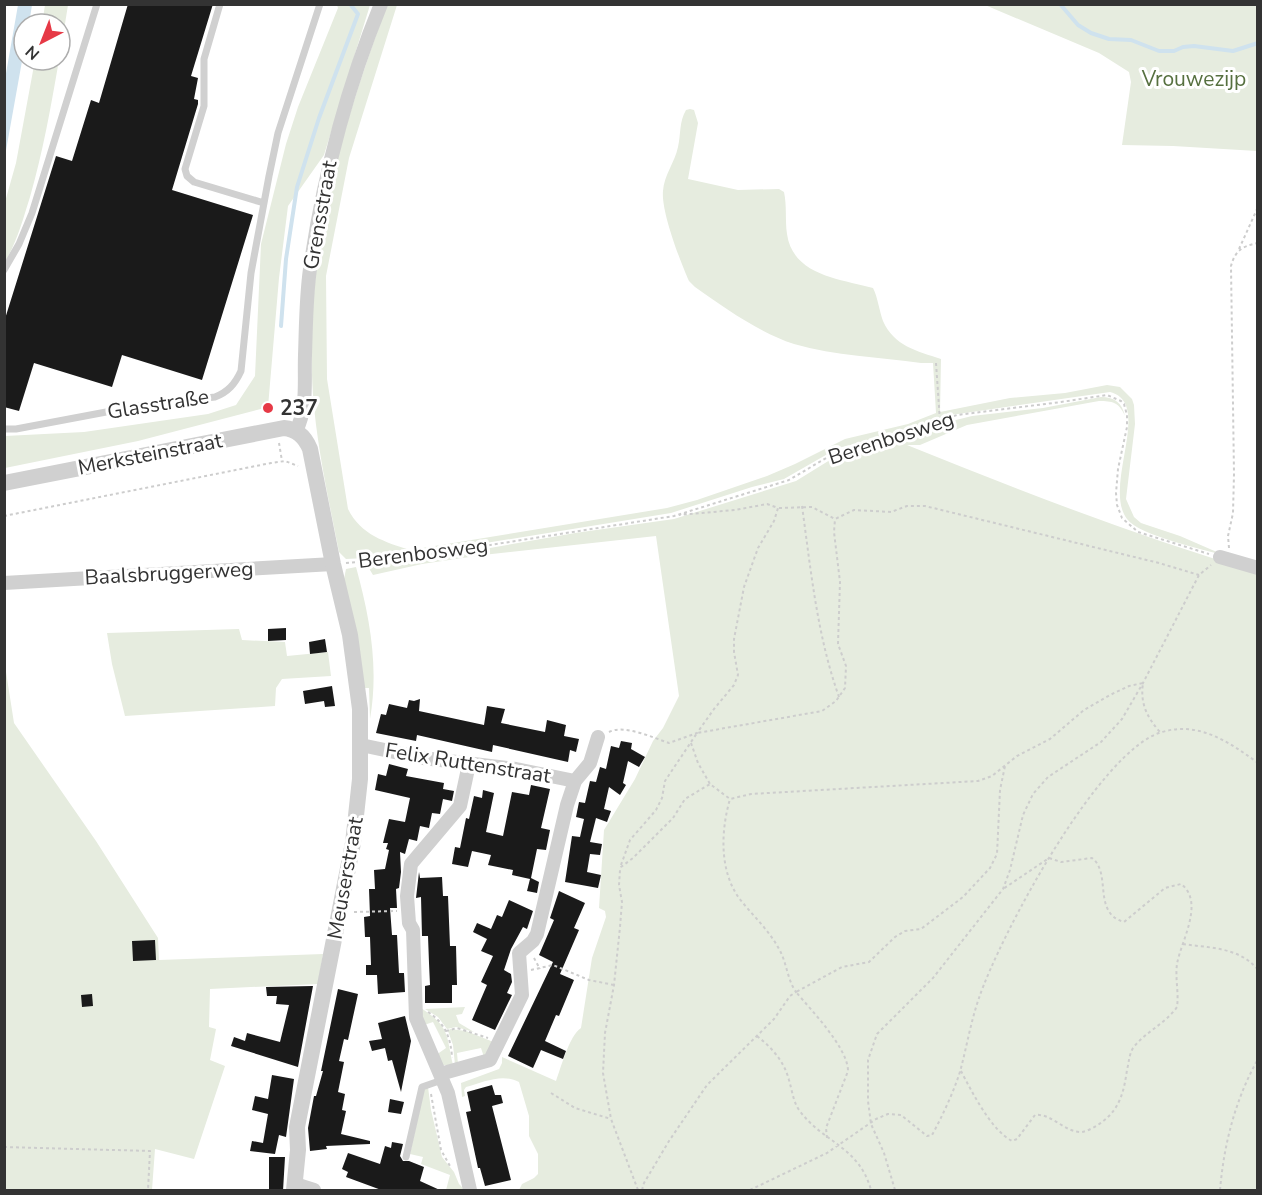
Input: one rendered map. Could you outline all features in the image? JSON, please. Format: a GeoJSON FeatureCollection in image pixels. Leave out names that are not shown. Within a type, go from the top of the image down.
{"type":"FeatureCollection","features":[{"type":"Feature","properties":{"kind":"street","name":"Grensstraat"},"geometry":{"type":"LineString","coordinates":[[296,431],[305,408],[306,320],[310,270],[330,155],[346,100],[381,4]]}},
{"type":"Feature","properties":{"kind":"street","name":"Merksteinstraat"},"geometry":{"type":"LineString","coordinates":[[4,483],[276,429],[288,428],[296,431]]}},
{"type":"Feature","properties":{"kind":"street"},"geometry":{"type":"LineString","coordinates":[[296,431],[306,440],[310,449],[333,564]]}},
{"type":"Feature","properties":{"kind":"street"},"geometry":{"type":"LineString","coordinates":[[1223,558],[1257,568]]}},
{"type":"Feature","properties":{"kind":"street","name":"Baalsbruggerweg"},"geometry":{"type":"LineString","coordinates":[[4,583],[333,564]]}},
{"type":"Feature","properties":{"kind":"street","name":"Meuserstraat"},"geometry":{"type":"LineString","coordinates":[[295,1187],[297,1127],[356,823],[361,745],[360,709],[352,645],[333,564]]}},
{"type":"Feature","properties":{"kind":"street"},"geometry":{"type":"LineString","coordinates":[[437,1079],[456,1070],[490,1060],[522,995],[519,953],[533,941],[537,934],[567,805],[575,781],[590,763],[598,737]]}},
{"type":"Feature","properties":{"kind":"street","name":"Felix Ruttenstraat"},"geometry":{"type":"LineString","coordinates":[[361,745],[423,758],[516,769],[575,781]]}},
{"type":"Feature","properties":{"kind":"street"},"geometry":{"type":"LineString","coordinates":[[470,764],[460,806],[411,864],[407,896],[414,942],[416,1018],[437,1079],[450,1100],[470,1191]]}},
{"type":"Feature","properties":{"kind":"street"},"geometry":{"type":"LineString","coordinates":[[295,1187],[314,1191]]}},
{"type":"Feature","properties":{"kind":"lane"},"geometry":{"type":"LineString","coordinates":[[4,270],[19,244],[32,213],[97,4]]}},
{"type":"Feature","properties":{"kind":"lane"},"geometry":{"type":"LineString","coordinates":[[220,4],[204,59],[204,106],[185,169],[187,176],[194,182],[264,203]]}},
{"type":"Feature","properties":{"kind":"lane","name":"Glasstraße"},"geometry":{"type":"LineString","coordinates":[[4,429],[16,429],[138,406],[215,397],[229,389],[241,371],[251,273],[278,133],[320,4]]}},
{"type":"Feature","properties":{"kind":"lane"},"geometry":{"type":"LineString","coordinates":[[406,1157],[422,1087],[437,1079]]}},
{"type":"Feature","properties":{"kind":"path"},"geometry":{"type":"LineString","coordinates":[[1238,251],[1257,207]]}},
{"type":"Feature","properties":{"kind":"path"},"geometry":{"type":"LineString","coordinates":[[1003,889],[1010,870],[1023,815],[1033,794],[1048,777],[1101,742],[1122,719],[1199,575],[1223,558],[1229,548],[1228,536],[1233,513],[1234,474],[1231,266],[1234,255],[1238,251],[1247,245],[1257,243]]}},
{"type":"Feature","properties":{"kind":"path"},"geometry":{"type":"LineString","coordinates":[[936,363],[940,421]]}},
{"type":"Feature","properties":{"kind":"path","name":"Berenbosweg"},"geometry":{"type":"LineString","coordinates":[[333,564],[414,557],[674,516],[789,480],[838,451],[886,440],[957,415],[1107,395],[1117,398],[1124,404],[1127,422],[1116,493],[1117,505],[1122,518],[1144,534],[1223,558]]}},
{"type":"Feature","properties":{"kind":"path","name":"Merksteinstraat"},"geometry":{"type":"LineString","coordinates":[[4,516],[282,461]]}},
{"type":"Feature","properties":{"kind":"path"},"geometry":{"type":"LineString","coordinates":[[674,516],[735,510],[767,504],[778,508],[812,507],[836,519]]}},
{"type":"Feature","properties":{"kind":"path"},"geometry":{"type":"LineString","coordinates":[[802,506],[817,618],[839,697]]}},
{"type":"Feature","properties":{"kind":"path"},"geometry":{"type":"LineString","coordinates":[[836,519],[854,510],[891,512],[907,506],[925,506],[1159,563],[1199,575]]}},
{"type":"Feature","properties":{"kind":"path"},"geometry":{"type":"LineString","coordinates":[[640,1191],[611,1119],[603,1073],[605,1033],[614,985],[620,927],[621,867],[626,847],[660,804],[665,781],[714,709],[734,685],[738,675],[734,639],[744,587],[758,548],[774,521],[778,508]]}},
{"type":"Feature","properties":{"kind":"path"},"geometry":{"type":"LineString","coordinates":[[598,737],[617,730],[652,736],[669,743],[698,734],[822,711],[836,701],[845,688],[846,666],[838,644],[840,582],[834,532],[836,519]]}},
{"type":"Feature","properties":{"kind":"path"},"geometry":{"type":"LineString","coordinates":[[1143,683],[1142,701],[1146,714],[1160,732]]}},
{"type":"Feature","properties":{"kind":"path"},"geometry":{"type":"LineString","coordinates":[[730,799],[751,794],[978,781],[992,776],[1006,763],[1050,739],[1084,710],[1129,686],[1143,683]]}},
{"type":"Feature","properties":{"kind":"path"},"geometry":{"type":"LineString","coordinates":[[750,1191],[796,1170],[888,1114],[897,1113],[931,1137],[961,1070],[967,1038],[980,997],[1011,925],[1049,858],[1110,772],[1136,746],[1160,732],[1184,729],[1205,732],[1231,744],[1257,763]]}},
{"type":"Feature","properties":{"kind":"path"},"geometry":{"type":"LineString","coordinates":[[691,743],[698,763],[710,784],[730,799]]}},
{"type":"Feature","properties":{"kind":"path"},"geometry":{"type":"LineString","coordinates":[[640,1191],[656,1162],[707,1085],[774,1019],[790,996],[842,968],[869,962],[906,931],[921,929],[963,897],[990,868],[997,854],[1000,790],[1006,763]]}},
{"type":"Feature","properties":{"kind":"path"},"geometry":{"type":"LineString","coordinates":[[621,867],[673,818],[685,800],[710,784]]}},
{"type":"Feature","properties":{"kind":"path"},"geometry":{"type":"LineString","coordinates":[[730,799],[723,827],[725,863],[738,896],[780,950],[790,984],[835,1040],[848,1064],[848,1071],[825,1128],[827,1138]]}},
{"type":"Feature","properties":{"kind":"path"},"geometry":{"type":"LineString","coordinates":[[961,1070],[990,1119],[1012,1142],[1017,1139],[1030,1119],[1042,1114],[1075,1131],[1083,1132],[1101,1124],[1117,1107],[1122,1098],[1130,1053],[1177,1007],[1177,965],[1191,908],[1186,888],[1181,884],[1176,884],[1165,888],[1124,922],[1110,915],[1098,864],[1095,860],[1087,857],[1061,862],[1049,858]]}},
{"type":"Feature","properties":{"kind":"path"},"geometry":{"type":"LineString","coordinates":[[895,1191],[885,1153],[871,1124],[867,1088],[868,1060],[877,1034],[933,978],[1003,889],[1049,858]]}},
{"type":"Feature","properties":{"kind":"path"},"geometry":{"type":"LineString","coordinates":[[340,913],[408,910]]}},
{"type":"Feature","properties":{"kind":"path"},"geometry":{"type":"LineString","coordinates":[[1184,944],[1237,953],[1249,960],[1257,969]]}},
{"type":"Feature","properties":{"kind":"path"},"geometry":{"type":"LineString","coordinates":[[520,969],[537,970],[553,965],[589,980],[614,985]]}},
{"type":"Feature","properties":{"kind":"path"},"geometry":{"type":"LineString","coordinates":[[414,1006],[434,1016],[446,1030],[456,1070]]}},
{"type":"Feature","properties":{"kind":"path"},"geometry":{"type":"LineString","coordinates":[[446,1030],[457,1028],[496,1042],[498,1045]]}},
{"type":"Feature","properties":{"kind":"path"},"geometry":{"type":"LineString","coordinates":[[757,1036],[772,1049],[784,1065],[797,1107],[815,1130],[840,1145],[855,1159],[871,1191]]}},
{"type":"Feature","properties":{"kind":"path"},"geometry":{"type":"LineString","coordinates":[[1220,1191],[1226,1142],[1240,1097],[1257,1059]]}},
{"type":"Feature","properties":{"kind":"path"},"geometry":{"type":"LineString","coordinates":[[437,1079],[432,1107],[441,1150],[455,1172]]}},
{"type":"Feature","properties":{"kind":"path"},"geometry":{"type":"LineString","coordinates":[[551,1094],[574,1108],[611,1119]]}},
{"type":"Feature","properties":{"kind":"path"},"geometry":{"type":"LineString","coordinates":[[4,1147],[150,1151],[148,1191]]}},
{"type":"Feature","properties":{"kind":"green space"},"geometry":{"type":"Polygon","coordinates":[[[45,5],[68,5],[67,12],[44,12],[45,5]]]}},
{"type":"Feature","properties":{"kind":"green space"},"geometry":{"type":"Polygon","coordinates":[[[337,5],[370,5],[324,155],[288,206],[279,278],[268,407],[138,441],[5,468],[5,436],[84,432],[208,414],[236,405],[255,376],[261,244],[286,144],[298,107],[338,8],[337,5]]]}},
{"type":"Feature","properties":{"kind":"green space"},"geometry":{"type":"Polygon","coordinates":[[[387,5],[397,5],[349,158],[326,276],[327,379],[348,509],[353,518],[374,536],[410,550],[667,508],[767,476],[845,439],[908,424],[936,413],[933,363],[841,354],[794,344],[742,319],[689,281],[668,223],[663,191],[665,179],[677,153],[682,119],[686,110],[690,109],[694,110],[698,123],[688,179],[738,190],[779,189],[784,192],[787,234],[791,248],[798,259],[820,273],[873,288],[883,321],[893,336],[907,346],[941,359],[940,412],[1010,398],[1065,393],[1107,385],[1120,387],[1132,399],[1134,405],[1135,424],[1126,499],[1134,517],[1141,523],[1180,536],[1226,556],[1158,536],[1134,525],[1127,519],[1121,505],[1120,487],[1128,412],[1122,399],[1110,392],[951,415],[889,436],[838,448],[784,479],[671,513],[406,556],[346,559],[339,552],[317,435],[313,395],[314,293],[320,244],[340,149],[387,5]]]}},
{"type":"Feature","properties":{"kind":"green space","name":"Vrouwezijp"},"geometry":{"type":"Polygon","coordinates":[[[985,5],[1257,5],[1257,151],[1122,145],[1131,82],[1129,72],[1099,53],[985,5]]]}},
{"type":"Feature","properties":{"kind":"green space"},"geometry":{"type":"Polygon","coordinates":[[[33,72],[57,72],[35,180],[19,230],[5,262],[5,202],[16,163],[33,72]]]}},
{"type":"Feature","properties":{"kind":"green space"},"geometry":{"type":"Polygon","coordinates":[[[1101,397],[1117,402],[1125,416],[1115,403],[1099,401],[967,425],[920,445],[907,445],[1080,513],[1257,572],[1257,1190],[519,1190],[522,1184],[538,1174],[538,1154],[529,1136],[529,1116],[519,1082],[506,1078],[486,1081],[466,1087],[465,1096],[462,1097],[461,1083],[499,1069],[502,1057],[556,1081],[569,1045],[581,1028],[592,958],[606,917],[605,911],[599,908],[604,830],[635,779],[653,741],[663,728],[679,696],[656,536],[483,555],[422,564],[373,575],[367,565],[410,562],[575,533],[674,519],[796,481],[838,455],[889,442],[944,423],[972,416],[1043,408],[1101,397]]]}},
{"type":"Feature","properties":{"kind":"green space"},"geometry":{"type":"Polygon","coordinates":[[[356,567],[372,643],[374,680],[370,719],[369,688],[364,688],[344,579],[346,569],[356,567]]]}},
{"type":"Feature","properties":{"kind":"green space"},"geometry":{"type":"Polygon","coordinates":[[[239,629],[242,640],[285,642],[287,656],[328,652],[331,676],[282,679],[276,688],[275,706],[125,716],[107,633],[239,629]]]}},
{"type":"Feature","properties":{"kind":"green space"},"geometry":{"type":"Polygon","coordinates":[[[4,659],[14,723],[96,841],[158,938],[159,960],[323,954],[318,984],[210,989],[209,1027],[216,1029],[210,1060],[225,1066],[194,1159],[155,1149],[152,1190],[5,1190],[4,659]]]}},
{"type":"Feature","properties":{"kind":"green space"},"geometry":{"type":"Polygon","coordinates":[[[465,1007],[462,1014],[456,1015],[459,1023],[474,1032],[456,1027],[447,1029],[438,1017],[425,1009],[465,1007]]]}},
{"type":"Feature","properties":{"kind":"green space"},"geometry":{"type":"Polygon","coordinates":[[[421,1008],[442,1026],[453,1065],[442,1065],[436,1055],[446,1048],[433,1022],[424,1025],[421,1008]]]}},
{"type":"Feature","properties":{"kind":"green space"},"geometry":{"type":"Polygon","coordinates":[[[450,1029],[466,1031],[496,1043],[484,1057],[481,1048],[457,1053],[458,1064],[455,1065],[453,1045],[448,1031],[450,1029]]]}},
{"type":"Feature","properties":{"kind":"green space"},"geometry":{"type":"Polygon","coordinates":[[[428,1087],[442,1157],[465,1190],[446,1190],[450,1175],[421,1164],[423,1157],[410,1154],[424,1090],[428,1087]]]}},
{"type":"Feature","properties":{"kind":"water"},"geometry":{"type":"Polygon","coordinates":[[[18,5],[32,5],[31,12],[17,12],[18,5]]]}},
{"type":"Feature","properties":{"kind":"water"},"geometry":{"type":"Polygon","coordinates":[[[12,39],[12,72],[20,72],[5,156],[5,79],[12,39]]]}},
{"type":"Feature","properties":{"kind":"building"},"geometry":{"type":"Polygon","coordinates":[[[128,4],[213,4],[191,76],[198,78],[194,99],[198,100],[198,104],[172,190],[253,215],[202,380],[122,355],[112,387],[34,363],[19,411],[4,407],[4,322],[56,156],[72,161],[91,100],[99,103],[128,4]]]}},
{"type":"Feature","properties":{"kind":"building"},"geometry":{"type":"Polygon","coordinates":[[[286,628],[286,640],[268,641],[268,629],[286,628]]]}},
{"type":"Feature","properties":{"kind":"building"},"geometry":{"type":"Polygon","coordinates":[[[325,639],[327,652],[310,654],[309,642],[325,639]]]}},
{"type":"Feature","properties":{"kind":"building"},"geometry":{"type":"Polygon","coordinates":[[[332,686],[335,706],[325,707],[324,701],[305,704],[303,691],[332,686]]]}},
{"type":"Feature","properties":{"kind":"building"},"geometry":{"type":"Polygon","coordinates":[[[420,699],[419,711],[484,725],[487,706],[505,709],[501,723],[545,732],[547,720],[566,725],[564,736],[579,739],[576,752],[570,750],[568,762],[493,745],[492,752],[417,735],[416,741],[376,733],[381,714],[386,715],[389,704],[407,708],[409,700],[420,699]]]}},
{"type":"Feature","properties":{"kind":"building"},"geometry":{"type":"Polygon","coordinates":[[[621,741],[632,743],[631,749],[645,757],[639,767],[628,761],[623,783],[626,785],[620,795],[609,787],[604,809],[611,811],[607,822],[596,818],[590,842],[602,844],[600,855],[590,854],[587,872],[601,875],[598,888],[565,882],[572,836],[580,837],[584,819],[576,817],[579,802],[585,803],[590,781],[596,782],[600,767],[606,769],[611,746],[619,748],[621,741]]]}},
{"type":"Feature","properties":{"kind":"building"},"geometry":{"type":"Polygon","coordinates":[[[389,764],[408,769],[406,776],[444,783],[443,789],[454,791],[452,801],[443,799],[440,814],[432,813],[429,828],[420,826],[417,841],[409,839],[405,854],[400,852],[401,872],[399,888],[396,889],[397,908],[390,908],[392,935],[397,935],[399,973],[404,973],[405,992],[378,994],[377,975],[366,975],[366,965],[371,965],[370,937],[365,937],[364,917],[370,916],[369,889],[375,889],[374,870],[385,869],[389,850],[386,849],[388,843],[383,843],[389,819],[405,822],[410,798],[375,790],[378,774],[386,776],[389,764]]]}},
{"type":"Feature","properties":{"kind":"building"},"geometry":{"type":"Polygon","coordinates":[[[531,785],[550,789],[541,828],[550,830],[546,850],[537,849],[531,878],[539,882],[537,893],[527,891],[530,879],[512,875],[513,870],[488,865],[491,855],[472,851],[468,867],[452,864],[455,847],[460,848],[466,818],[469,819],[474,796],[482,798],[483,790],[494,793],[486,832],[503,836],[512,792],[529,795],[531,785]]]}},
{"type":"Feature","properties":{"kind":"building"},"geometry":{"type":"Polygon","coordinates":[[[419,872],[420,878],[442,877],[443,896],[448,896],[450,946],[456,946],[457,985],[452,985],[452,1003],[425,1003],[425,986],[430,985],[428,936],[422,936],[421,897],[416,898],[419,872]]]}},
{"type":"Feature","properties":{"kind":"building"},"geometry":{"type":"Polygon","coordinates":[[[559,891],[585,903],[574,928],[579,930],[560,974],[574,980],[559,1016],[556,1015],[545,1041],[566,1051],[563,1059],[541,1050],[533,1068],[508,1056],[553,962],[539,955],[554,920],[550,918],[559,891]]]}},
{"type":"Feature","properties":{"kind":"building"},"geometry":{"type":"Polygon","coordinates":[[[509,900],[533,911],[527,929],[523,927],[511,949],[504,970],[511,974],[512,982],[507,993],[512,995],[495,1030],[472,1020],[487,985],[481,982],[493,956],[481,951],[487,939],[473,932],[477,923],[491,929],[497,915],[502,917],[509,900]]]}},
{"type":"Feature","properties":{"kind":"building"},"geometry":{"type":"Polygon","coordinates":[[[155,940],[156,960],[133,961],[132,941],[155,940]]]}},
{"type":"Feature","properties":{"kind":"building"},"geometry":{"type":"Polygon","coordinates":[[[313,986],[298,1067],[231,1046],[234,1037],[245,1041],[247,1033],[280,1042],[289,1005],[276,1004],[277,996],[267,996],[266,987],[313,986]]]}},
{"type":"Feature","properties":{"kind":"building"},"geometry":{"type":"Polygon","coordinates":[[[338,989],[358,994],[348,1040],[344,1039],[339,1061],[344,1062],[338,1092],[345,1094],[342,1110],[346,1111],[341,1134],[370,1141],[370,1144],[326,1146],[327,1149],[310,1151],[308,1128],[314,1096],[316,1096],[323,1071],[321,1071],[338,989]]]}},
{"type":"Feature","properties":{"kind":"building"},"geometry":{"type":"Polygon","coordinates":[[[92,994],[93,1006],[82,1007],[81,995],[92,994]]]}},
{"type":"Feature","properties":{"kind":"building"},"geometry":{"type":"Polygon","coordinates":[[[405,1016],[411,1041],[401,1092],[392,1060],[388,1061],[385,1048],[372,1051],[369,1041],[382,1039],[378,1023],[405,1016]]]}},
{"type":"Feature","properties":{"kind":"building"},"geometry":{"type":"Polygon","coordinates":[[[272,1075],[294,1079],[286,1137],[279,1135],[275,1154],[250,1151],[252,1141],[263,1143],[268,1114],[252,1110],[255,1096],[268,1099],[272,1075]]]}},
{"type":"Feature","properties":{"kind":"building"},"geometry":{"type":"Polygon","coordinates":[[[492,1085],[495,1095],[501,1095],[503,1103],[492,1106],[511,1180],[485,1186],[480,1168],[478,1168],[466,1112],[471,1111],[467,1092],[492,1085]]]}},
{"type":"Feature","properties":{"kind":"building"},"geometry":{"type":"Polygon","coordinates":[[[390,1099],[404,1102],[401,1114],[388,1112],[390,1099]]]}},
{"type":"Feature","properties":{"kind":"building"},"geometry":{"type":"Polygon","coordinates":[[[392,1142],[403,1144],[400,1156],[403,1161],[424,1167],[420,1181],[442,1191],[384,1191],[346,1177],[348,1172],[342,1169],[348,1153],[380,1164],[385,1146],[391,1148],[392,1142]]]}},
{"type":"Feature","properties":{"kind":"building"},"geometry":{"type":"Polygon","coordinates":[[[269,1157],[285,1157],[283,1191],[269,1191],[269,1157]]]}},
{"type":"Feature","properties":{"kind":"waterway"},"geometry":{"type":"LineString","coordinates":[[281,326],[286,259],[297,187],[319,118],[358,14],[350,4]]}},
{"type":"Feature","properties":{"kind":"waterway","name":"Vrouwezijp"},"geometry":{"type":"LineString","coordinates":[[1060,4],[1078,25],[1091,33],[1109,39],[1131,40],[1159,51],[1174,51],[1194,46],[1233,51],[1258,43]]}},
{"type":"Feature","properties":{"kind":"place","name":"237"},"geometry":{"type":"Point","coordinates":[268,408]}}]}
